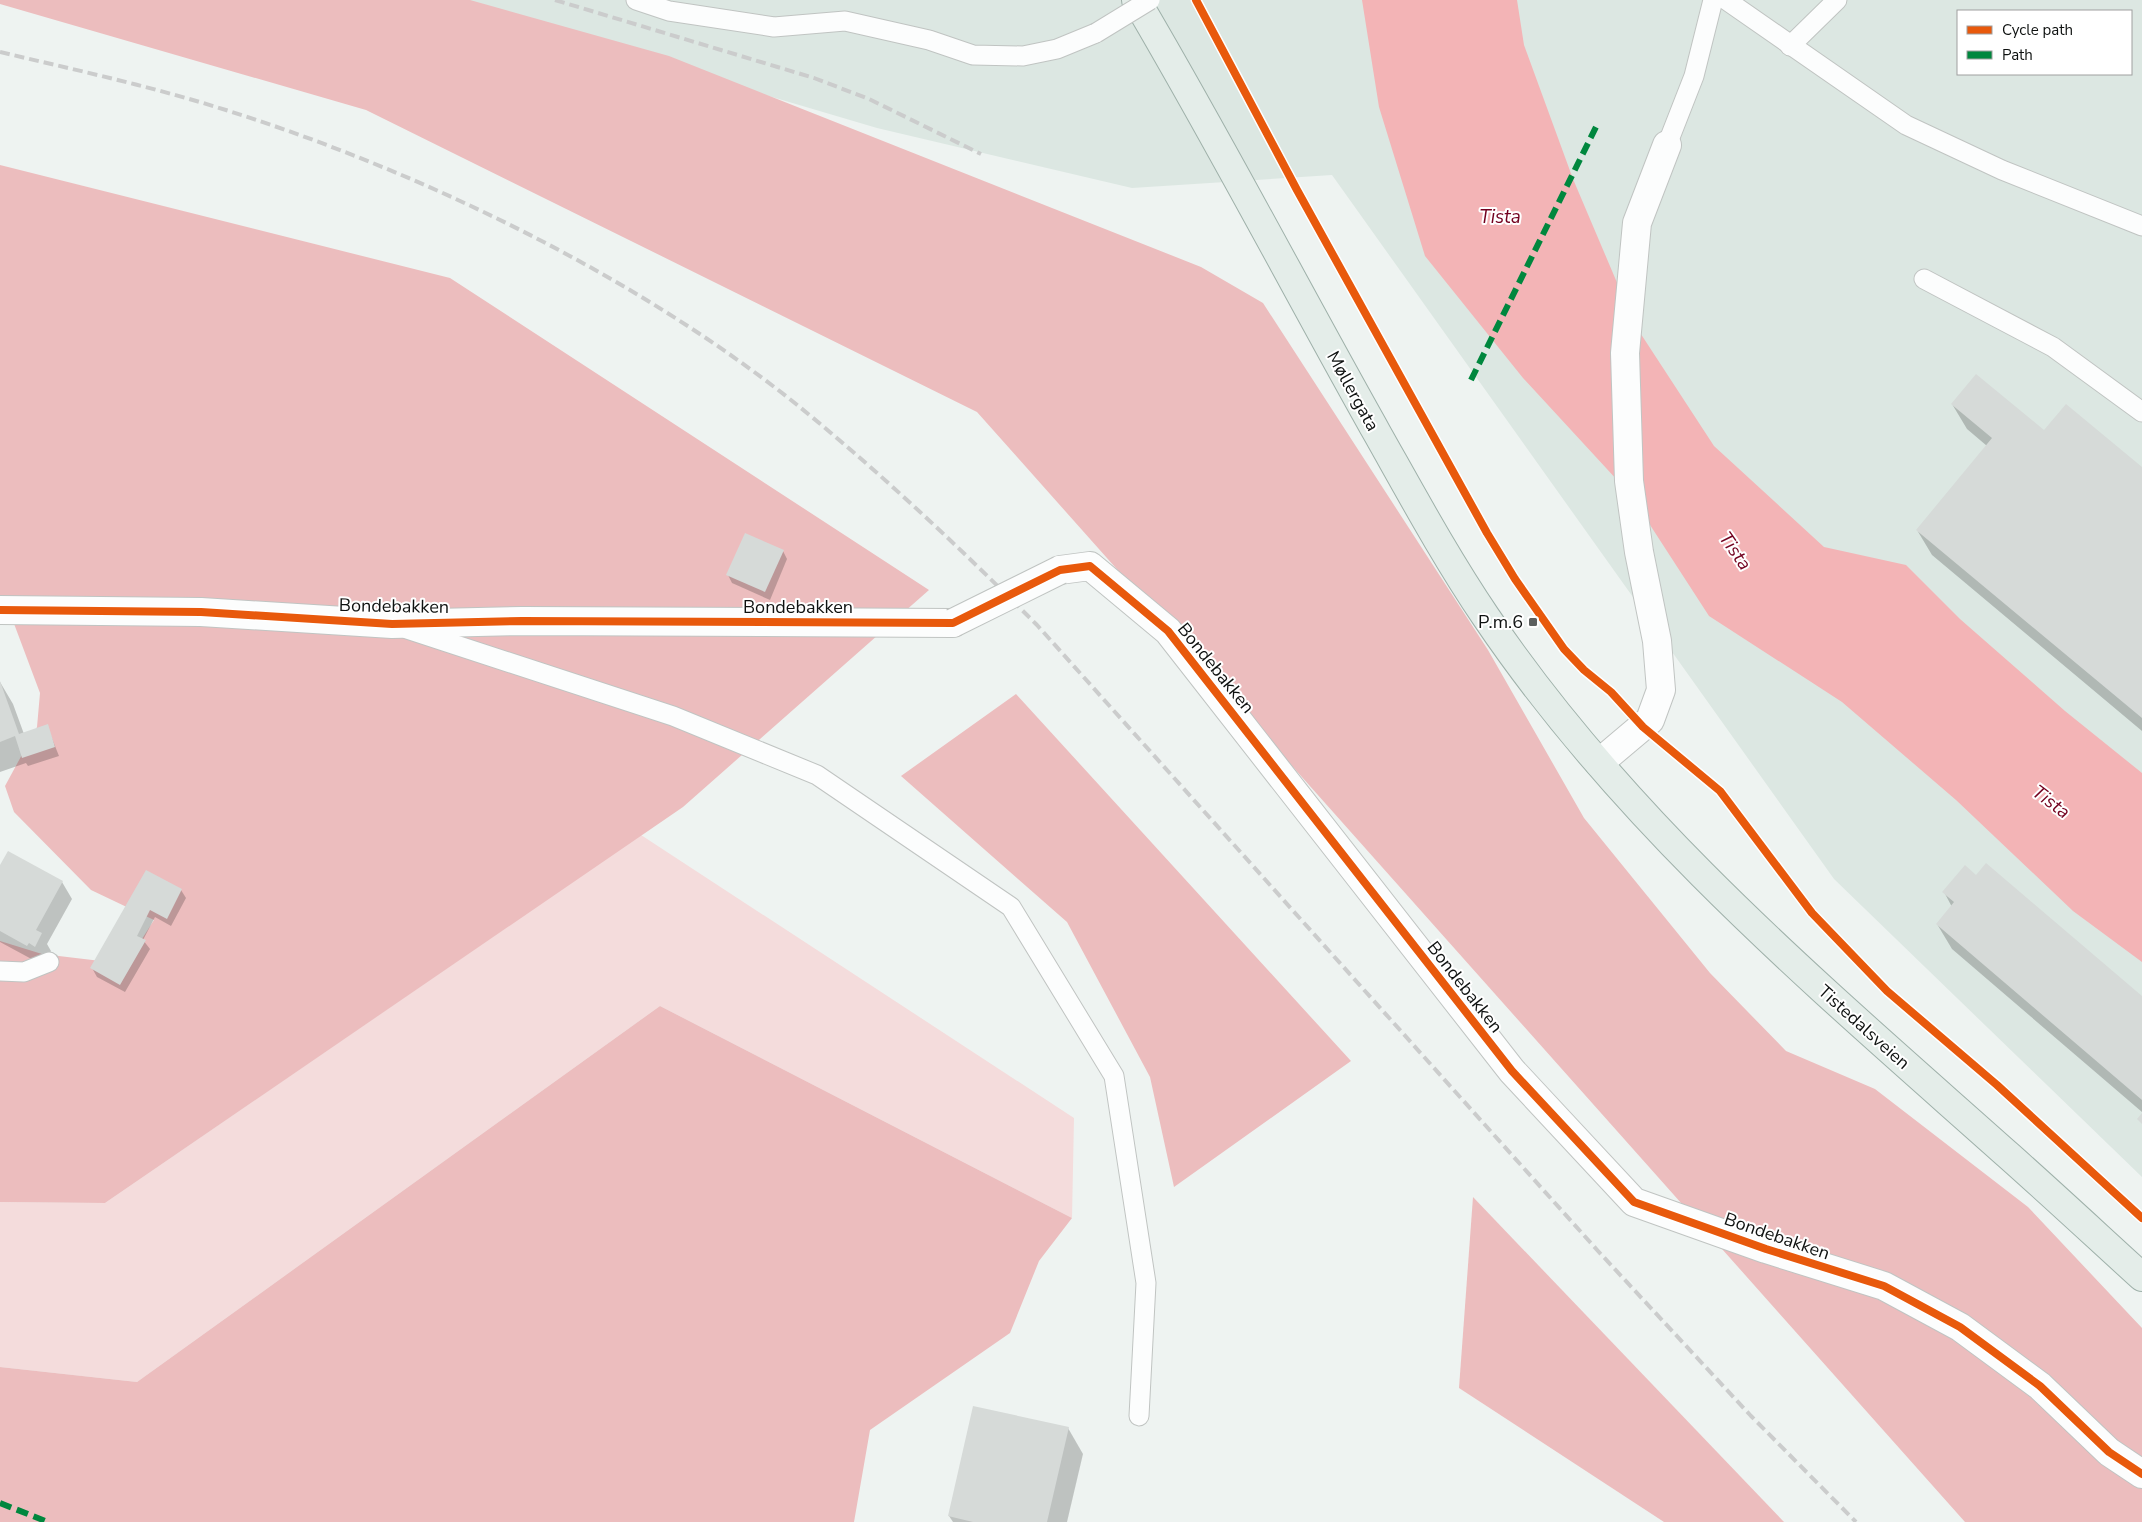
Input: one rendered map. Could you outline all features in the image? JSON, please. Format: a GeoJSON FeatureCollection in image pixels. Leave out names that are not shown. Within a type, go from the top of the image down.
{"type":"FeatureCollection","features":[{"type":"Feature","properties":{"kind":"main road","name":"Møllergata"},"geometry":{"type":"LineString","coordinates":[[1136,0],[1208,127],[1332,355],[1445,551],[1487,618],[1554,708],[1599,763]]}},
{"type":"Feature","properties":{"kind":"main road","name":"Tistedalsveien"},"geometry":{"type":"LineString","coordinates":[[1599,763],[1666,838],[1862,1028],[2007,1154],[2142,1277]]}},
{"type":"Feature","properties":{"kind":"street"},"geometry":{"type":"LineString","coordinates":[[1599,763],[1643,727],[1656,708],[1661,690],[1658,641],[1639,552],[1629,480],[1625,353],[1637,223],[1667,145]]}},
{"type":"Feature","properties":{"kind":"street","name":"Bondebakken"},"geometry":{"type":"LineString","coordinates":[[0,610],[201,612],[392,624],[522,621],[953,623],[1060,570],[1090,566],[1168,631],[1512,1071],[1634,1202],[1766,1249],[1884,1286],[1960,1327],[2040,1386],[2109,1452],[2142,1474]]}},
{"type":"Feature","properties":{"kind":"lane"},"geometry":{"type":"LineString","coordinates":[[636,0],[669,11],[774,27],[845,21],[929,40],[973,55],[1023,56],[1057,49],[1096,33],[1150,0]]}},
{"type":"Feature","properties":{"kind":"lane"},"geometry":{"type":"LineString","coordinates":[[1667,145],[1694,76],[1713,0]]}},
{"type":"Feature","properties":{"kind":"lane"},"geometry":{"type":"LineString","coordinates":[[1726,0],[1906,125],[2002,170],[2142,226]]}},
{"type":"Feature","properties":{"kind":"lane"},"geometry":{"type":"LineString","coordinates":[[1790,46],[1837,0]]}},
{"type":"Feature","properties":{"kind":"lane"},"geometry":{"type":"LineString","coordinates":[[1924,279],[2053,347],[2142,412]]}},
{"type":"Feature","properties":{"kind":"lane"},"geometry":{"type":"LineString","coordinates":[[392,624],[673,716],[817,775],[1011,907],[1114,1076],[1146,1283],[1139,1416]]}},
{"type":"Feature","properties":{"kind":"lane"},"geometry":{"type":"LineString","coordinates":[[0,971],[24,972],[49,962]]}},
{"type":"Feature","properties":{"kind":"shaded area"},"geometry":{"type":"Polygon","coordinates":[[[0,0],[470,0],[669,56],[1201,267],[1263,303],[1488,650],[1584,818],[1710,973],[1786,1051],[1875,1089],[2028,1207],[2142,1328],[2142,1522],[1965,1522],[977,412],[366,110],[0,4],[0,0]]]}},
{"type":"Feature","properties":{"kind":"shaded area"},"geometry":{"type":"Polygon","coordinates":[[[444,0],[2142,0],[2142,1177],[1834,879],[1332,175],[1132,188],[877,128],[444,0]]]}},
{"type":"Feature","properties":{"kind":"shaded area"},"geometry":{"type":"Polygon","coordinates":[[[0,165],[450,278],[929,590],[683,807],[105,1203],[0,1202],[0,941],[42,954],[126,964],[154,920],[91,890],[14,812],[5,786],[37,727],[40,693],[13,621],[0,614],[0,165]]]}},
{"type":"Feature","properties":{"kind":"shaded area"},"geometry":{"type":"Polygon","coordinates":[[[1016,694],[1351,1061],[1174,1187],[1150,1077],[1067,922],[901,776],[1016,694]]]}},
{"type":"Feature","properties":{"kind":"shaded area"},"geometry":{"type":"Polygon","coordinates":[[[641,835],[1074,1118],[1072,1218],[660,1006],[137,1382],[0,1367],[0,1202],[105,1203],[641,835]]]}},
{"type":"Feature","properties":{"kind":"shaded area"},"geometry":{"type":"Polygon","coordinates":[[[660,1006],[1072,1218],[1039,1261],[1010,1333],[870,1430],[854,1522],[0,1522],[0,1367],[137,1382],[660,1006]]]}},
{"type":"Feature","properties":{"kind":"shaded area"},"geometry":{"type":"Polygon","coordinates":[[[1473,1197],[1784,1522],[1664,1522],[1459,1388],[1473,1197]]]}},
{"type":"Feature","properties":{"kind":"water","name":"Tista"},"geometry":{"type":"Polygon","coordinates":[[[1362,0],[1517,0],[1524,45],[1573,179],[1635,325],[1714,446],[1824,547],[1906,565],[1960,619],[2065,711],[2142,773],[2142,962],[2073,911],[1956,800],[1842,702],[1709,616],[1630,494],[1523,378],[1425,256],[1379,107],[1362,0]]]}},
{"type":"Feature","properties":{"kind":"building"},"geometry":{"type":"Polygon","coordinates":[[[1976,374],[2044,430],[2066,404],[2142,467],[2142,718],[1916,530],[1992,438],[1951,404],[1976,374]]]}},
{"type":"Feature","properties":{"kind":"building"},"geometry":{"type":"Polygon","coordinates":[[[745,533],[784,550],[765,592],[726,575],[745,533]]]}},
{"type":"Feature","properties":{"kind":"building"},"geometry":{"type":"Polygon","coordinates":[[[0,681],[19,734],[48,724],[55,747],[22,758],[15,736],[0,742],[0,681]]]}},
{"type":"Feature","properties":{"kind":"building"},"geometry":{"type":"Polygon","coordinates":[[[8,851],[63,881],[36,930],[42,933],[35,947],[29,943],[27,946],[0,931],[0,865],[8,851]]]}},
{"type":"Feature","properties":{"kind":"building"},"geometry":{"type":"Polygon","coordinates":[[[1986,863],[2142,996],[2142,1100],[1936,924],[1954,902],[1942,892],[1965,865],[1976,875],[1986,863]]]}},
{"type":"Feature","properties":{"kind":"building"},"geometry":{"type":"Polygon","coordinates":[[[146,870],[182,889],[167,919],[150,910],[137,936],[146,940],[120,985],[90,968],[146,870]]]}},
{"type":"Feature","properties":{"kind":"building"},"geometry":{"type":"Polygon","coordinates":[[[2142,1113],[2142,1124],[2137,1119],[2142,1113]]]}},
{"type":"Feature","properties":{"kind":"building"},"geometry":{"type":"Polygon","coordinates":[[[973,1406],[1069,1427],[1047,1522],[973,1522],[948,1516],[973,1406]]]}},
{"type":"Feature","properties":{"kind":"railway"},"geometry":{"type":"LineString","coordinates":[[555,0],[814,78],[869,99],[981,154]]}},
{"type":"Feature","properties":{"kind":"railway"},"geometry":{"type":"LineString","coordinates":[[0,52],[201,102],[303,136],[452,197],[598,271],[734,357],[796,404],[920,511],[1037,625],[1598,1251],[1751,1416],[1856,1522]]}},
{"type":"Feature","properties":{"kind":"marked path"},"geometry":{"type":"LineString","coordinates":[[1471,380],[1597,125]]}},
{"type":"Feature","properties":{"kind":"marked path"},"geometry":{"type":"LineString","coordinates":[[0,1503],[48,1522]]}},
{"type":"Feature","properties":{"kind":"cycle path"},"geometry":{"type":"LineString","coordinates":[[1196,0],[1297,190],[1487,533],[1515,579],[1564,649],[1584,670],[1611,692],[1643,727],[1720,791],[1812,913],[1887,991],[1997,1085],[2142,1218]]}},
{"type":"Feature","properties":{"kind":"cycle path"},"geometry":{"type":"LineString","coordinates":[[0,610],[201,612],[392,624],[522,621],[953,623],[1060,570],[1090,566],[1168,631],[1512,1071],[1634,1202],[1766,1249],[1884,1286],[1960,1327],[2040,1386],[2109,1452],[2142,1474]]}},
{"type":"Feature","properties":{"kind":"place","name":"P.m.6"},"geometry":{"type":"Point","coordinates":[1533,622]}}]}
